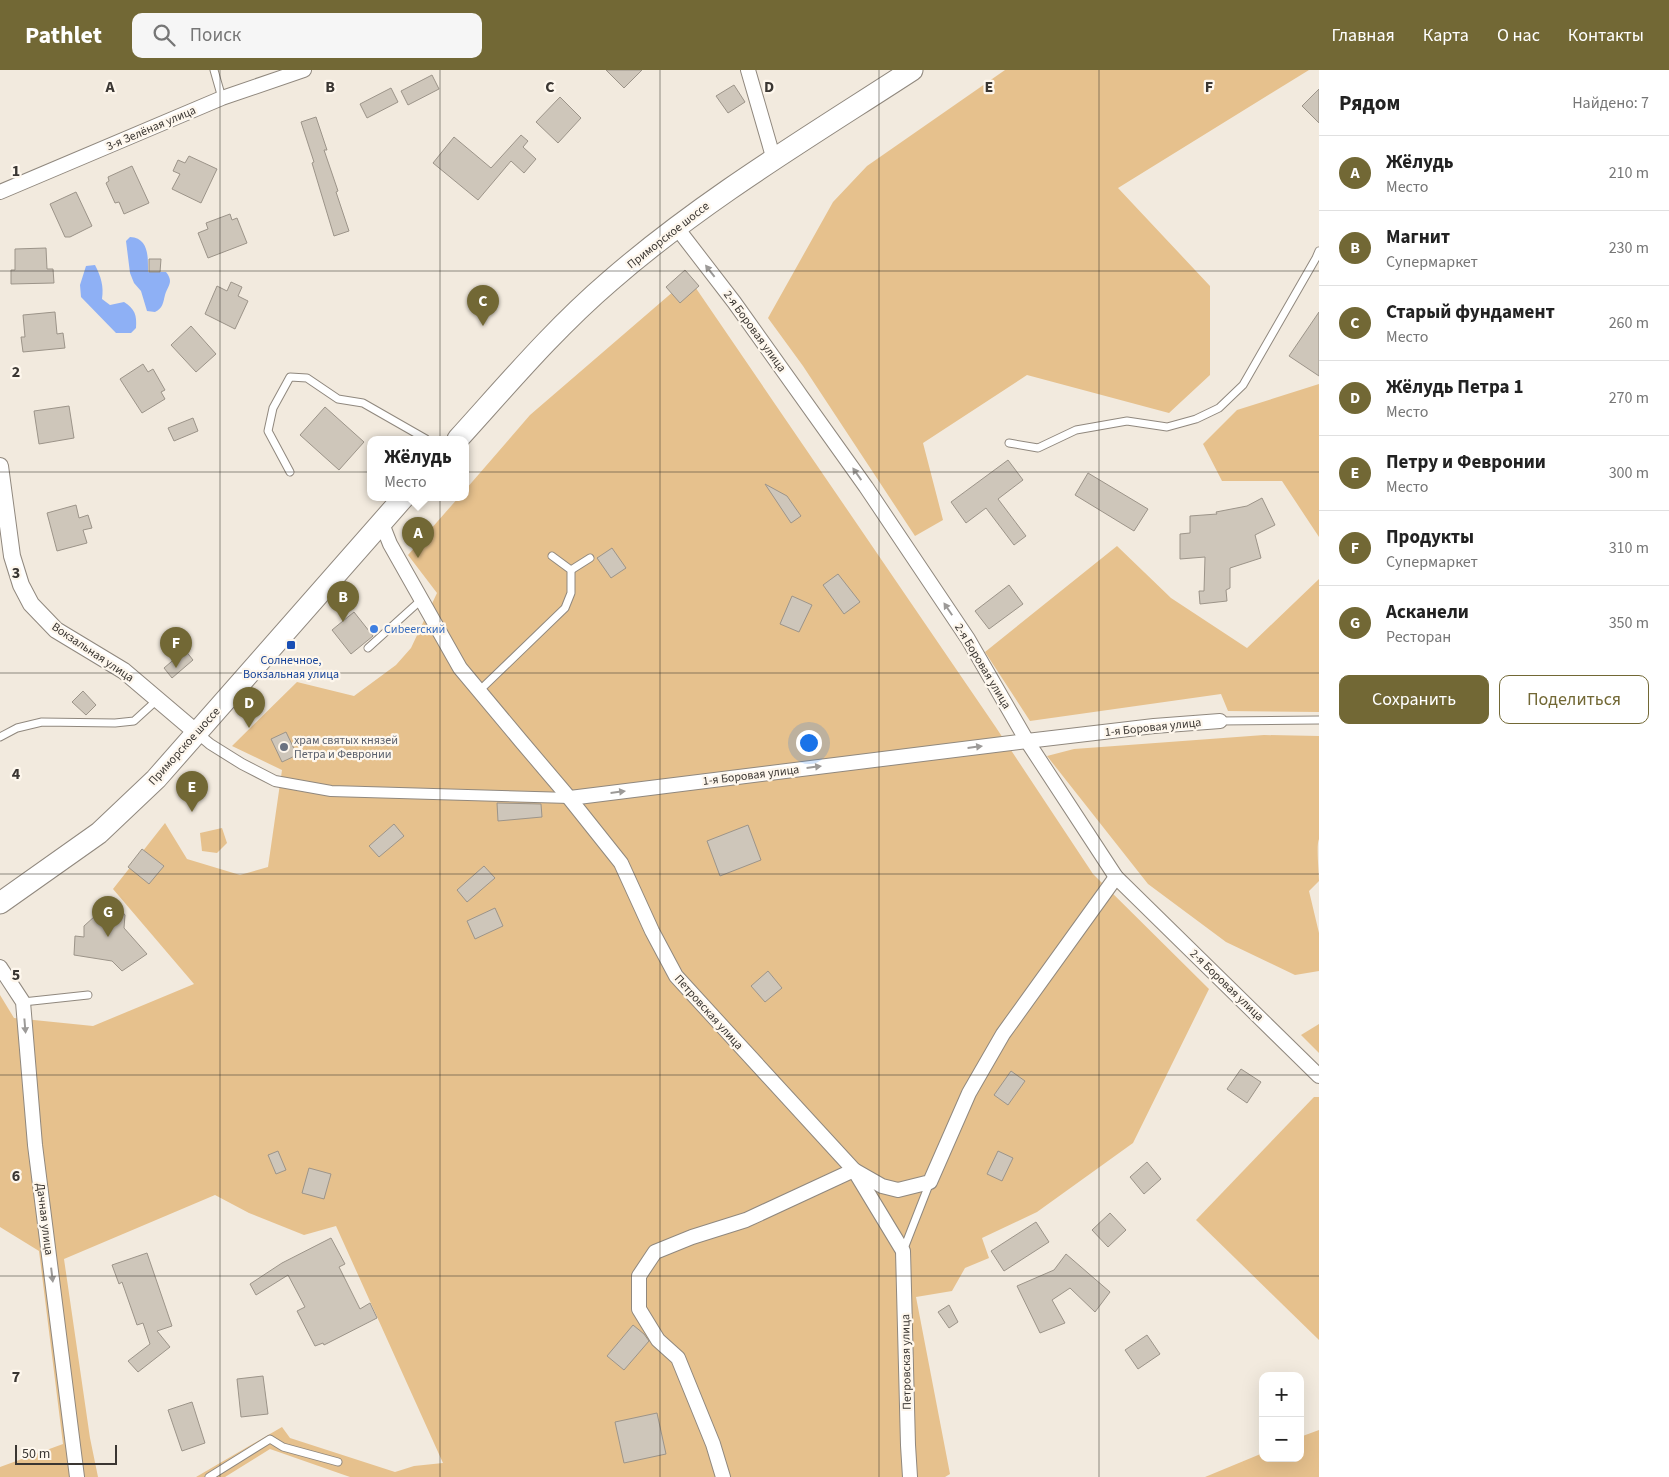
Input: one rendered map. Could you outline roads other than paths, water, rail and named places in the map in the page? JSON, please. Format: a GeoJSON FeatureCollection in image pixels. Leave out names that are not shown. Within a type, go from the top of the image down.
{"type":"FeatureCollection","features":[{"type":"Feature","properties":{"kind":"main road","name":"Приморское шоссе"},"geometry":{"type":"LineString","coordinates":[[461,436],[549,338],[610,280],[735,184],[912,70]]}},
{"type":"Feature","properties":{"kind":"main road","name":"Приморское шоссе"},"geometry":{"type":"LineString","coordinates":[[0,903],[99,833],[156,779],[400,501]]}},
{"type":"Feature","properties":{"kind":"street","name":"3-я Зелёная улица"},"geometry":{"type":"LineString","coordinates":[[0,192],[222,98],[304,70]]}},
{"type":"Feature","properties":{"kind":"street"},"geometry":{"type":"LineString","coordinates":[[748,70],[774,160]]}},
{"type":"Feature","properties":{"kind":"street","name":"2-я Боровая улица"},"geometry":{"type":"LineString","coordinates":[[677,228],[734,302],[866,487],[968,639],[1027,741],[1116,876],[1319,1076]]}},
{"type":"Feature","properties":{"kind":"street","name":"Вокзальная улица"},"geometry":{"type":"LineString","coordinates":[[0,466],[12,556],[21,585],[31,604],[56,630],[124,671],[197,732]]}},
{"type":"Feature","properties":{"kind":"street","name":"Петровская улица"},"geometry":{"type":"LineString","coordinates":[[381,521],[390,544],[460,668],[570,798],[621,864],[652,931],[676,976],[854,1170],[903,1251],[910,1477]]}},
{"type":"Feature","properties":{"kind":"street","name":"1-я Боровая улица"},"geometry":{"type":"LineString","coordinates":[[197,732],[210,744],[242,764],[275,781],[330,791],[570,798],[1027,741],[1154,726],[1220,721]]}},
{"type":"Feature","properties":{"kind":"street"},"geometry":{"type":"LineString","coordinates":[[723,1477],[713,1444],[678,1358],[658,1340],[639,1309],[639,1276],[655,1252],[692,1237],[746,1220],[854,1170],[882,1186],[898,1190],[930,1182],[968,1093],[1003,1034],[1116,876]]}},
{"type":"Feature","properties":{"kind":"street","name":"Дачная улица"},"geometry":{"type":"LineString","coordinates":[[0,966],[23,1002],[35,1145],[77,1477]]}},
{"type":"Feature","properties":{"kind":"lane"},"geometry":{"type":"LineString","coordinates":[[214,70],[222,98]]}},
{"type":"Feature","properties":{"kind":"lane"},"geometry":{"type":"LineString","coordinates":[[1009,444],[1038,448],[1076,430],[1127,421],[1166,427],[1196,418],[1219,408],[1243,386],[1319,251]]}},
{"type":"Feature","properties":{"kind":"lane"},"geometry":{"type":"LineString","coordinates":[[290,472],[268,432],[273,408],[290,377],[307,378],[338,398],[363,403],[421,436]]}},
{"type":"Feature","properties":{"kind":"lane"},"geometry":{"type":"LineString","coordinates":[[479,692],[566,608],[571,593],[570,570],[552,556]]}},
{"type":"Feature","properties":{"kind":"lane"},"geometry":{"type":"LineString","coordinates":[[570,570],[590,558]]}},
{"type":"Feature","properties":{"kind":"lane"},"geometry":{"type":"LineString","coordinates":[[368,648],[421,600]]}},
{"type":"Feature","properties":{"kind":"lane"},"geometry":{"type":"LineString","coordinates":[[0,737],[17,728],[42,722],[115,724],[134,721],[157,700]]}},
{"type":"Feature","properties":{"kind":"lane","name":"1-я Боровая улица"},"geometry":{"type":"LineString","coordinates":[[1220,721],[1319,720]]}},
{"type":"Feature","properties":{"kind":"lane"},"geometry":{"type":"LineString","coordinates":[[23,1002],[88,995]]}},
{"type":"Feature","properties":{"kind":"lane"},"geometry":{"type":"LineString","coordinates":[[903,1251],[930,1182]]}},
{"type":"Feature","properties":{"kind":"lane"},"geometry":{"type":"LineString","coordinates":[[209,1477],[270,1439],[283,1447],[338,1462]]}},
{"type":"Feature","properties":{"kind":"water"},"geometry":{"type":"Polygon","coordinates":[[[130,237],[136,238],[144,245],[147,255],[148,272],[166,272],[170,278],[170,284],[162,305],[155,312],[147,311],[141,291],[134,283],[130,273],[126,241],[130,237]]]}},
{"type":"Feature","properties":{"kind":"water"},"geometry":{"type":"Polygon","coordinates":[[[95,265],[102,282],[102,299],[110,305],[124,302],[131,307],[136,319],[136,328],[131,333],[116,333],[81,297],[80,285],[86,266],[95,265]]]}},
{"type":"Feature","properties":{"kind":"place","name":"Старый фундамент"},"geometry":{"type":"Point","coordinates":[483,326]}},
{"type":"Feature","properties":{"kind":"place","name":"Жёлудь"},"geometry":{"type":"Point","coordinates":[418,558]}},
{"type":"Feature","properties":{"kind":"place","name":"Магнит"},"geometry":{"type":"Point","coordinates":[343,622]}},
{"type":"Feature","properties":{"kind":"place","name":"Сиbeerский"},"geometry":{"type":"Point","coordinates":[374,629]}},
{"type":"Feature","properties":{"kind":"place","name":"Солнечное, Вокзальная улица"},"geometry":{"type":"Point","coordinates":[291,645]}},
{"type":"Feature","properties":{"kind":"place","name":"Продукты"},"geometry":{"type":"Point","coordinates":[176,668]}},
{"type":"Feature","properties":{"kind":"place","name":"Жёлудь Петра 1"},"geometry":{"type":"Point","coordinates":[249,728]}},
{"type":"Feature","properties":{"kind":"place","name":"храм святых князей Петра и Февронии"},"geometry":{"type":"Point","coordinates":[284,747]}},
{"type":"Feature","properties":{"kind":"place","name":"Петру и Февронии"},"geometry":{"type":"Point","coordinates":[192,812]}},
{"type":"Feature","properties":{"kind":"place","name":"Асканели"},"geometry":{"type":"Point","coordinates":[108,937]}}]}
